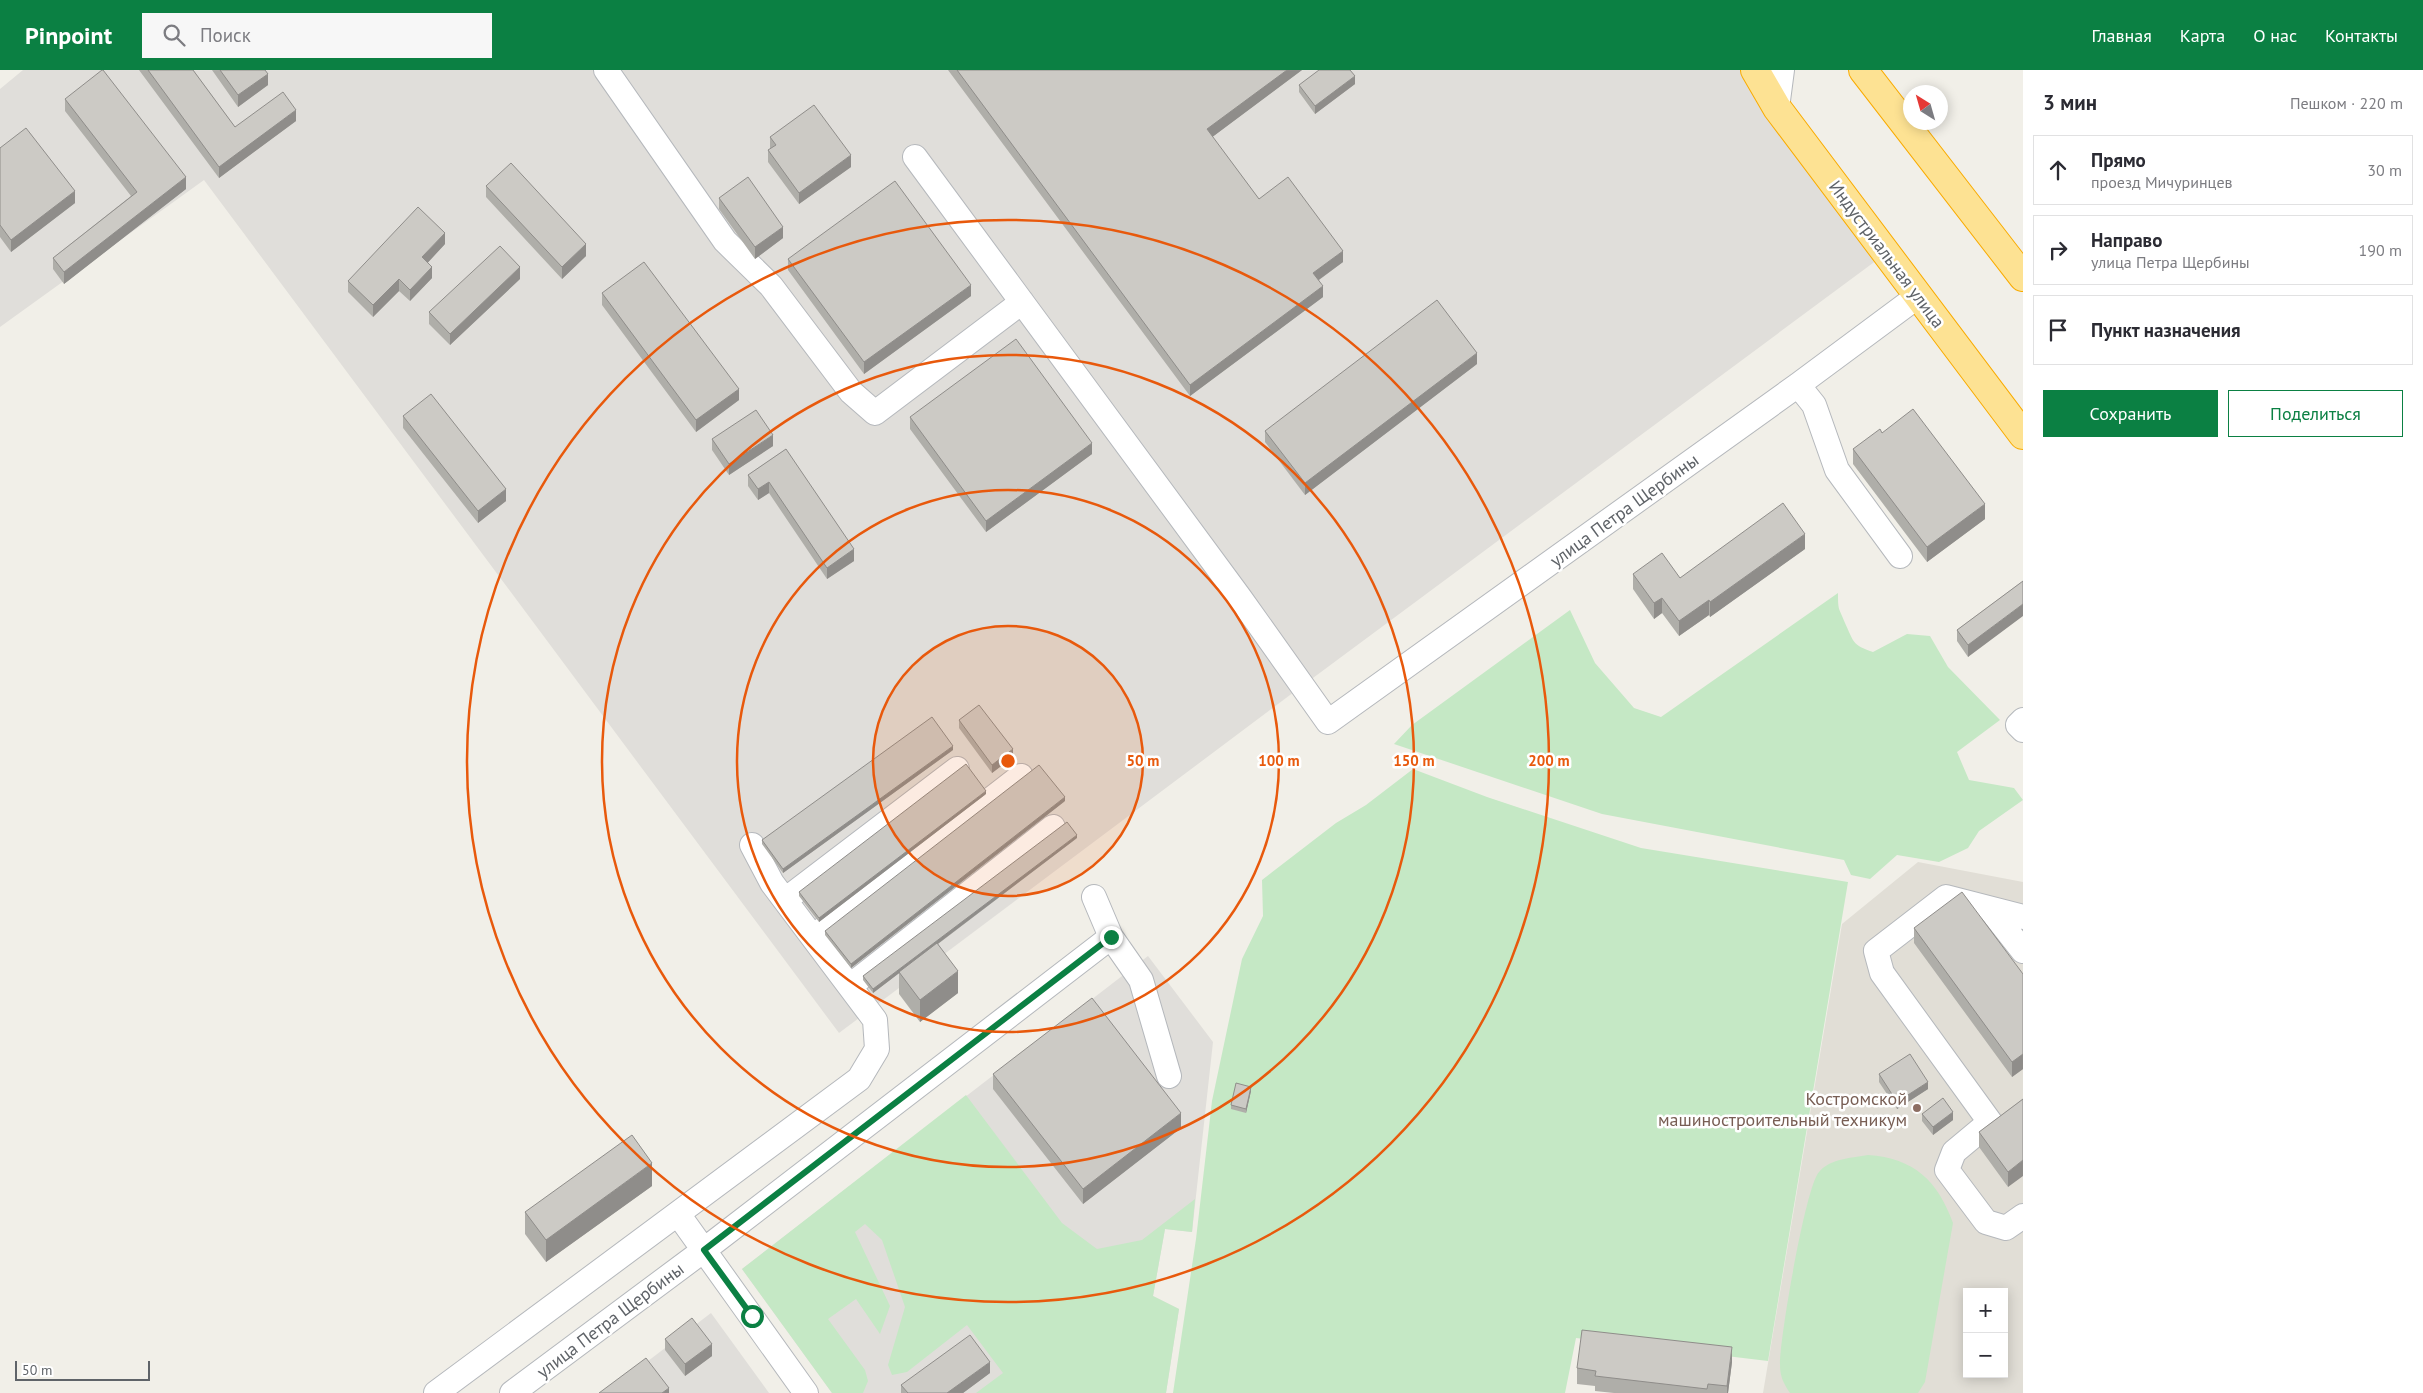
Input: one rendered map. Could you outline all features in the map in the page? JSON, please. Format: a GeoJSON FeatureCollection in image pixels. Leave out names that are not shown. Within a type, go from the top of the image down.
{"type":"FeatureCollection","features":[{"type":"Feature","properties":{"kind":"highway","name":"Индустриальная улица"},"geometry":{"type":"LineString","coordinates":[[1755,70],[1777,108],[2023,435]]}},
{"type":"Feature","properties":{"kind":"highway"},"geometry":{"type":"LineString","coordinates":[[1863,70],[2023,277]]}},
{"type":"Feature","properties":{"kind":"street"},"geometry":{"type":"LineString","coordinates":[[606,70],[725,241],[772,286],[851,392],[875,413],[1022,302],[915,156]]}},
{"type":"Feature","properties":{"kind":"street"},"geometry":{"type":"LineString","coordinates":[[1777,108],[1782,70]]}},
{"type":"Feature","properties":{"kind":"street","name":"улица Петра Щербины"},"geometry":{"type":"LineString","coordinates":[[1022,302],[1240,598],[1328,722],[1798,385],[1918,296]]}},
{"type":"Feature","properties":{"kind":"street"},"geometry":{"type":"LineString","coordinates":[[1798,385],[1814,405],[1837,470],[1900,556]]}},
{"type":"Feature","properties":{"kind":"street"},"geometry":{"type":"LineString","coordinates":[[2023,720],[2018,724],[2023,730]]}},
{"type":"Feature","properties":{"kind":"street"},"geometry":{"type":"LineString","coordinates":[[785,900],[956,769]]}},
{"type":"Feature","properties":{"kind":"street"},"geometry":{"type":"LineString","coordinates":[[813,937],[1021,776]]}},
{"type":"Feature","properties":{"kind":"street"},"geometry":{"type":"LineString","coordinates":[[850,986],[1053,827]]}},
{"type":"Feature","properties":{"kind":"street"},"geometry":{"type":"LineString","coordinates":[[436,1393],[859,1079],[877,1049],[875,1020],[772,883],[752,845]]}},
{"type":"Feature","properties":{"kind":"street"},"geometry":{"type":"LineString","coordinates":[[1094,897],[1111,937],[1141,980],[1169,1076]]}},
{"type":"Feature","properties":{"kind":"street"},"geometry":{"type":"LineString","coordinates":[[2023,916],[1946,897],[1876,951],[1882,973],[1990,1122],[1954,1152],[1947,1170],[1986,1222],[2006,1228],[2023,1216]]}},
{"type":"Feature","properties":{"kind":"street"},"geometry":{"type":"LineString","coordinates":[[1990,909],[2023,951]]}},
{"type":"Feature","properties":{"kind":"street","name":"улица Петра Щербины"},"geometry":{"type":"LineString","coordinates":[[512,1393],[704,1250],[1111,937]]}},
{"type":"Feature","properties":{"kind":"street"},"geometry":{"type":"LineString","coordinates":[[678,1214],[806,1393]]}},
{"type":"Feature","properties":{"kind":"shaded area"},"geometry":{"type":"Polygon","coordinates":[[[23,70],[1742,70],[1877,260],[1290,695],[839,1033],[204,180],[0,327],[0,89],[23,70]]]}},
{"type":"Feature","properties":{"kind":"shaded area","name":"Костромской машиностроительный техникум"},"geometry":{"type":"Polygon","coordinates":[[[1918,862],[2023,882],[2023,1393],[1763,1393],[1842,924],[1918,862]]]}},
{"type":"Feature","properties":{"kind":"shaded area"},"geometry":{"type":"Polygon","coordinates":[[[1148,956],[1213,1042],[1192,1232],[1165,1229],[1153,1296],[1179,1309],[1166,1393],[832,1393],[742,1269],[1148,956]]]}},
{"type":"Feature","properties":{"kind":"shaded area"},"geometry":{"type":"Polygon","coordinates":[[[711,1313],[769,1393],[606,1393],[711,1313]]]}},
{"type":"Feature","properties":{"kind":"green space"},"geometry":{"type":"Polygon","coordinates":[[[1838,593],[1839,609],[1852,639],[1857,645],[1873,652],[1907,634],[1930,636],[1948,667],[2000,720],[1957,752],[1969,780],[2014,788],[2023,800],[1979,831],[1968,848],[1939,862],[1897,855],[1870,879],[1851,875],[1844,860],[1602,814],[1394,744],[1412,725],[1570,610],[1595,663],[1634,708],[1661,717],[1838,593]]]}},
{"type":"Feature","properties":{"kind":"green space"},"geometry":{"type":"Polygon","coordinates":[[[1413,769],[1487,797],[1641,848],[1848,882],[1768,1361],[1576,1338],[1565,1393],[1173,1393],[1196,1239],[1212,1101],[1242,959],[1263,916],[1262,880],[1336,823],[1366,805],[1413,769]]]}},
{"type":"Feature","properties":{"kind":"green space"},"geometry":{"type":"Polygon","coordinates":[[[966,1095],[1062,1223],[1097,1249],[1142,1240],[1195,1199],[1192,1232],[1165,1229],[1153,1296],[1179,1309],[1166,1393],[976,1393],[1003,1373],[967,1325],[907,1372],[892,1375],[888,1365],[905,1307],[882,1240],[865,1224],[855,1232],[890,1306],[880,1334],[856,1299],[828,1319],[865,1370],[868,1381],[863,1393],[832,1393],[742,1269],[966,1095]]]}},
{"type":"Feature","properties":{"kind":"green space"},"geometry":{"type":"Polygon","coordinates":[[[1868,1155],[1899,1161],[1922,1174],[1940,1195],[1953,1223],[1925,1382],[1918,1393],[1790,1393],[1781,1373],[1781,1350],[1788,1297],[1807,1204],[1819,1172],[1824,1167],[1842,1159],[1868,1155]]]}},
{"type":"Feature","properties":{"kind":"building"},"geometry":{"type":"Polygon","coordinates":[[[102,70],[186,177],[64,272],[53,258],[137,192],[65,99],[102,70]]]}},
{"type":"Feature","properties":{"kind":"building"},"geometry":{"type":"Polygon","coordinates":[[[148,70],[193,70],[235,127],[283,92],[296,110],[219,167],[148,70]]]}},
{"type":"Feature","properties":{"kind":"building"},"geometry":{"type":"Polygon","coordinates":[[[220,70],[265,70],[268,74],[238,95],[220,70]]]}},
{"type":"Feature","properties":{"kind":"building"},"geometry":{"type":"Polygon","coordinates":[[[957,70],[1287,70],[1207,129],[1259,199],[1288,177],[1343,251],[1313,273],[1323,286],[1190,385],[957,70]]]}},
{"type":"Feature","properties":{"kind":"building"},"geometry":{"type":"Polygon","coordinates":[[[1319,70],[1350,70],[1355,76],[1315,106],[1299,85],[1319,70]]]}},
{"type":"Feature","properties":{"kind":"building"},"geometry":{"type":"Polygon","coordinates":[[[814,105],[851,155],[799,193],[768,150],[776,145],[770,137],[814,105]]]}},
{"type":"Feature","properties":{"kind":"building"},"geometry":{"type":"Polygon","coordinates":[[[26,128],[75,191],[11,240],[0,225],[0,148],[26,128]]]}},
{"type":"Feature","properties":{"kind":"building"},"geometry":{"type":"Polygon","coordinates":[[[511,163],[586,244],[562,267],[486,186],[511,163]]]}},
{"type":"Feature","properties":{"kind":"building"},"geometry":{"type":"Polygon","coordinates":[[[748,177],[783,227],[755,247],[719,198],[748,177]]]}},
{"type":"Feature","properties":{"kind":"building"},"geometry":{"type":"Polygon","coordinates":[[[895,181],[971,285],[864,362],[788,259],[895,181]]]}},
{"type":"Feature","properties":{"kind":"building"},"geometry":{"type":"Polygon","coordinates":[[[418,207],[445,233],[422,257],[432,267],[410,290],[399,279],[373,305],[348,281],[418,207]]]}},
{"type":"Feature","properties":{"kind":"building"},"geometry":{"type":"Polygon","coordinates":[[[500,246],[520,267],[450,334],[429,312],[500,246]]]}},
{"type":"Feature","properties":{"kind":"building"},"geometry":{"type":"Polygon","coordinates":[[[644,262],[739,389],[696,420],[602,293],[644,262]]]}},
{"type":"Feature","properties":{"kind":"building"},"geometry":{"type":"Polygon","coordinates":[[[1437,300],[1477,353],[1305,483],[1265,431],[1437,300]]]}},
{"type":"Feature","properties":{"kind":"building"},"geometry":{"type":"Polygon","coordinates":[[[1016,339],[1092,443],[986,521],[910,417],[1016,339]]]}},
{"type":"Feature","properties":{"kind":"building"},"geometry":{"type":"Polygon","coordinates":[[[431,394],[506,489],[478,511],[403,416],[431,394]]]}},
{"type":"Feature","properties":{"kind":"building"},"geometry":{"type":"Polygon","coordinates":[[[1913,409],[1985,504],[1927,547],[1853,449],[1880,429],[1882,433],[1913,409]]]}},
{"type":"Feature","properties":{"kind":"building"},"geometry":{"type":"Polygon","coordinates":[[[756,410],[773,435],[729,464],[712,439],[756,410]]]}},
{"type":"Feature","properties":{"kind":"building"},"geometry":{"type":"Polygon","coordinates":[[[786,449],[854,549],[827,568],[769,482],[758,489],[748,475],[786,449]]]}},
{"type":"Feature","properties":{"kind":"building"},"geometry":{"type":"Polygon","coordinates":[[[1783,503],[1805,534],[1710,602],[1709,600],[1679,621],[1662,598],[1654,603],[1633,574],[1662,553],[1680,578],[1783,503]]]}},
{"type":"Feature","properties":{"kind":"building"},"geometry":{"type":"Polygon","coordinates":[[[2023,581],[2023,604],[1968,645],[1957,630],[2023,581]]]}},
{"type":"Feature","properties":{"kind":"building"},"geometry":{"type":"Polygon","coordinates":[[[979,705],[1013,749],[992,765],[959,720],[979,705]]]}},
{"type":"Feature","properties":{"kind":"building"},"geometry":{"type":"Polygon","coordinates":[[[932,717],[953,746],[783,869],[762,840],[932,717]]]}},
{"type":"Feature","properties":{"kind":"building"},"geometry":{"type":"Polygon","coordinates":[[[966,764],[986,791],[819,918],[799,892],[966,764]]]}},
{"type":"Feature","properties":{"kind":"building"},"geometry":{"type":"Polygon","coordinates":[[[1039,765],[1065,797],[851,964],[825,931],[1039,765]]]}},
{"type":"Feature","properties":{"kind":"building"},"geometry":{"type":"Polygon","coordinates":[[[1067,822],[1077,835],[873,989],[863,976],[1067,822]]]}},
{"type":"Feature","properties":{"kind":"building"},"geometry":{"type":"Polygon","coordinates":[[[1962,892],[2023,974],[2023,1054],[2012,1062],[1914,928],[1962,892]]]}},
{"type":"Feature","properties":{"kind":"building"},"geometry":{"type":"Polygon","coordinates":[[[937,943],[958,971],[920,1000],[899,972],[937,943]]]}},
{"type":"Feature","properties":{"kind":"building"},"geometry":{"type":"Polygon","coordinates":[[[1092,998],[1181,1113],[1083,1189],[993,1074],[1092,998]]]}},
{"type":"Feature","properties":{"kind":"building"},"geometry":{"type":"Polygon","coordinates":[[[1910,1054],[1928,1082],[1897,1102],[1879,1074],[1910,1054]]]}},
{"type":"Feature","properties":{"kind":"building"},"geometry":{"type":"Polygon","coordinates":[[[1236,1083],[1251,1087],[1246,1109],[1231,1105],[1236,1083]]]}},
{"type":"Feature","properties":{"kind":"building"},"geometry":{"type":"Polygon","coordinates":[[[1943,1098],[1953,1112],[1933,1127],[1922,1114],[1943,1098]]]}},
{"type":"Feature","properties":{"kind":"building"},"geometry":{"type":"Polygon","coordinates":[[[2023,1099],[2023,1160],[2008,1172],[1979,1132],[2023,1099]]]}},
{"type":"Feature","properties":{"kind":"building"},"geometry":{"type":"Polygon","coordinates":[[[632,1135],[652,1163],[546,1240],[525,1212],[632,1135]]]}},
{"type":"Feature","properties":{"kind":"building"},"geometry":{"type":"Polygon","coordinates":[[[692,1318],[712,1344],[685,1364],[665,1339],[692,1318]]]}},
{"type":"Feature","properties":{"kind":"building"},"geometry":{"type":"Polygon","coordinates":[[[1582,1330],[1732,1347],[1727,1386],[1708,1384],[1707,1389],[1595,1376],[1596,1371],[1577,1368],[1582,1330]]]}},
{"type":"Feature","properties":{"kind":"building"},"geometry":{"type":"Polygon","coordinates":[[[970,1335],[990,1362],[947,1393],[908,1393],[901,1385],[970,1335]]]}},
{"type":"Feature","properties":{"kind":"building"},"geometry":{"type":"Polygon","coordinates":[[[646,1358],[669,1388],[662,1393],[599,1393],[646,1358]]]}},
{"type":"Feature","properties":{"kind":"place","name":"Костромской машиностроительный техникум"},"geometry":{"type":"Point","coordinates":[1917,1108]}},
{"type":"Feature","properties":{"kind":"route"},"geometry":{"type":"LineString","coordinates":[[752,1316],[720,1275],[704,1250],[1111,937]]}}]}
